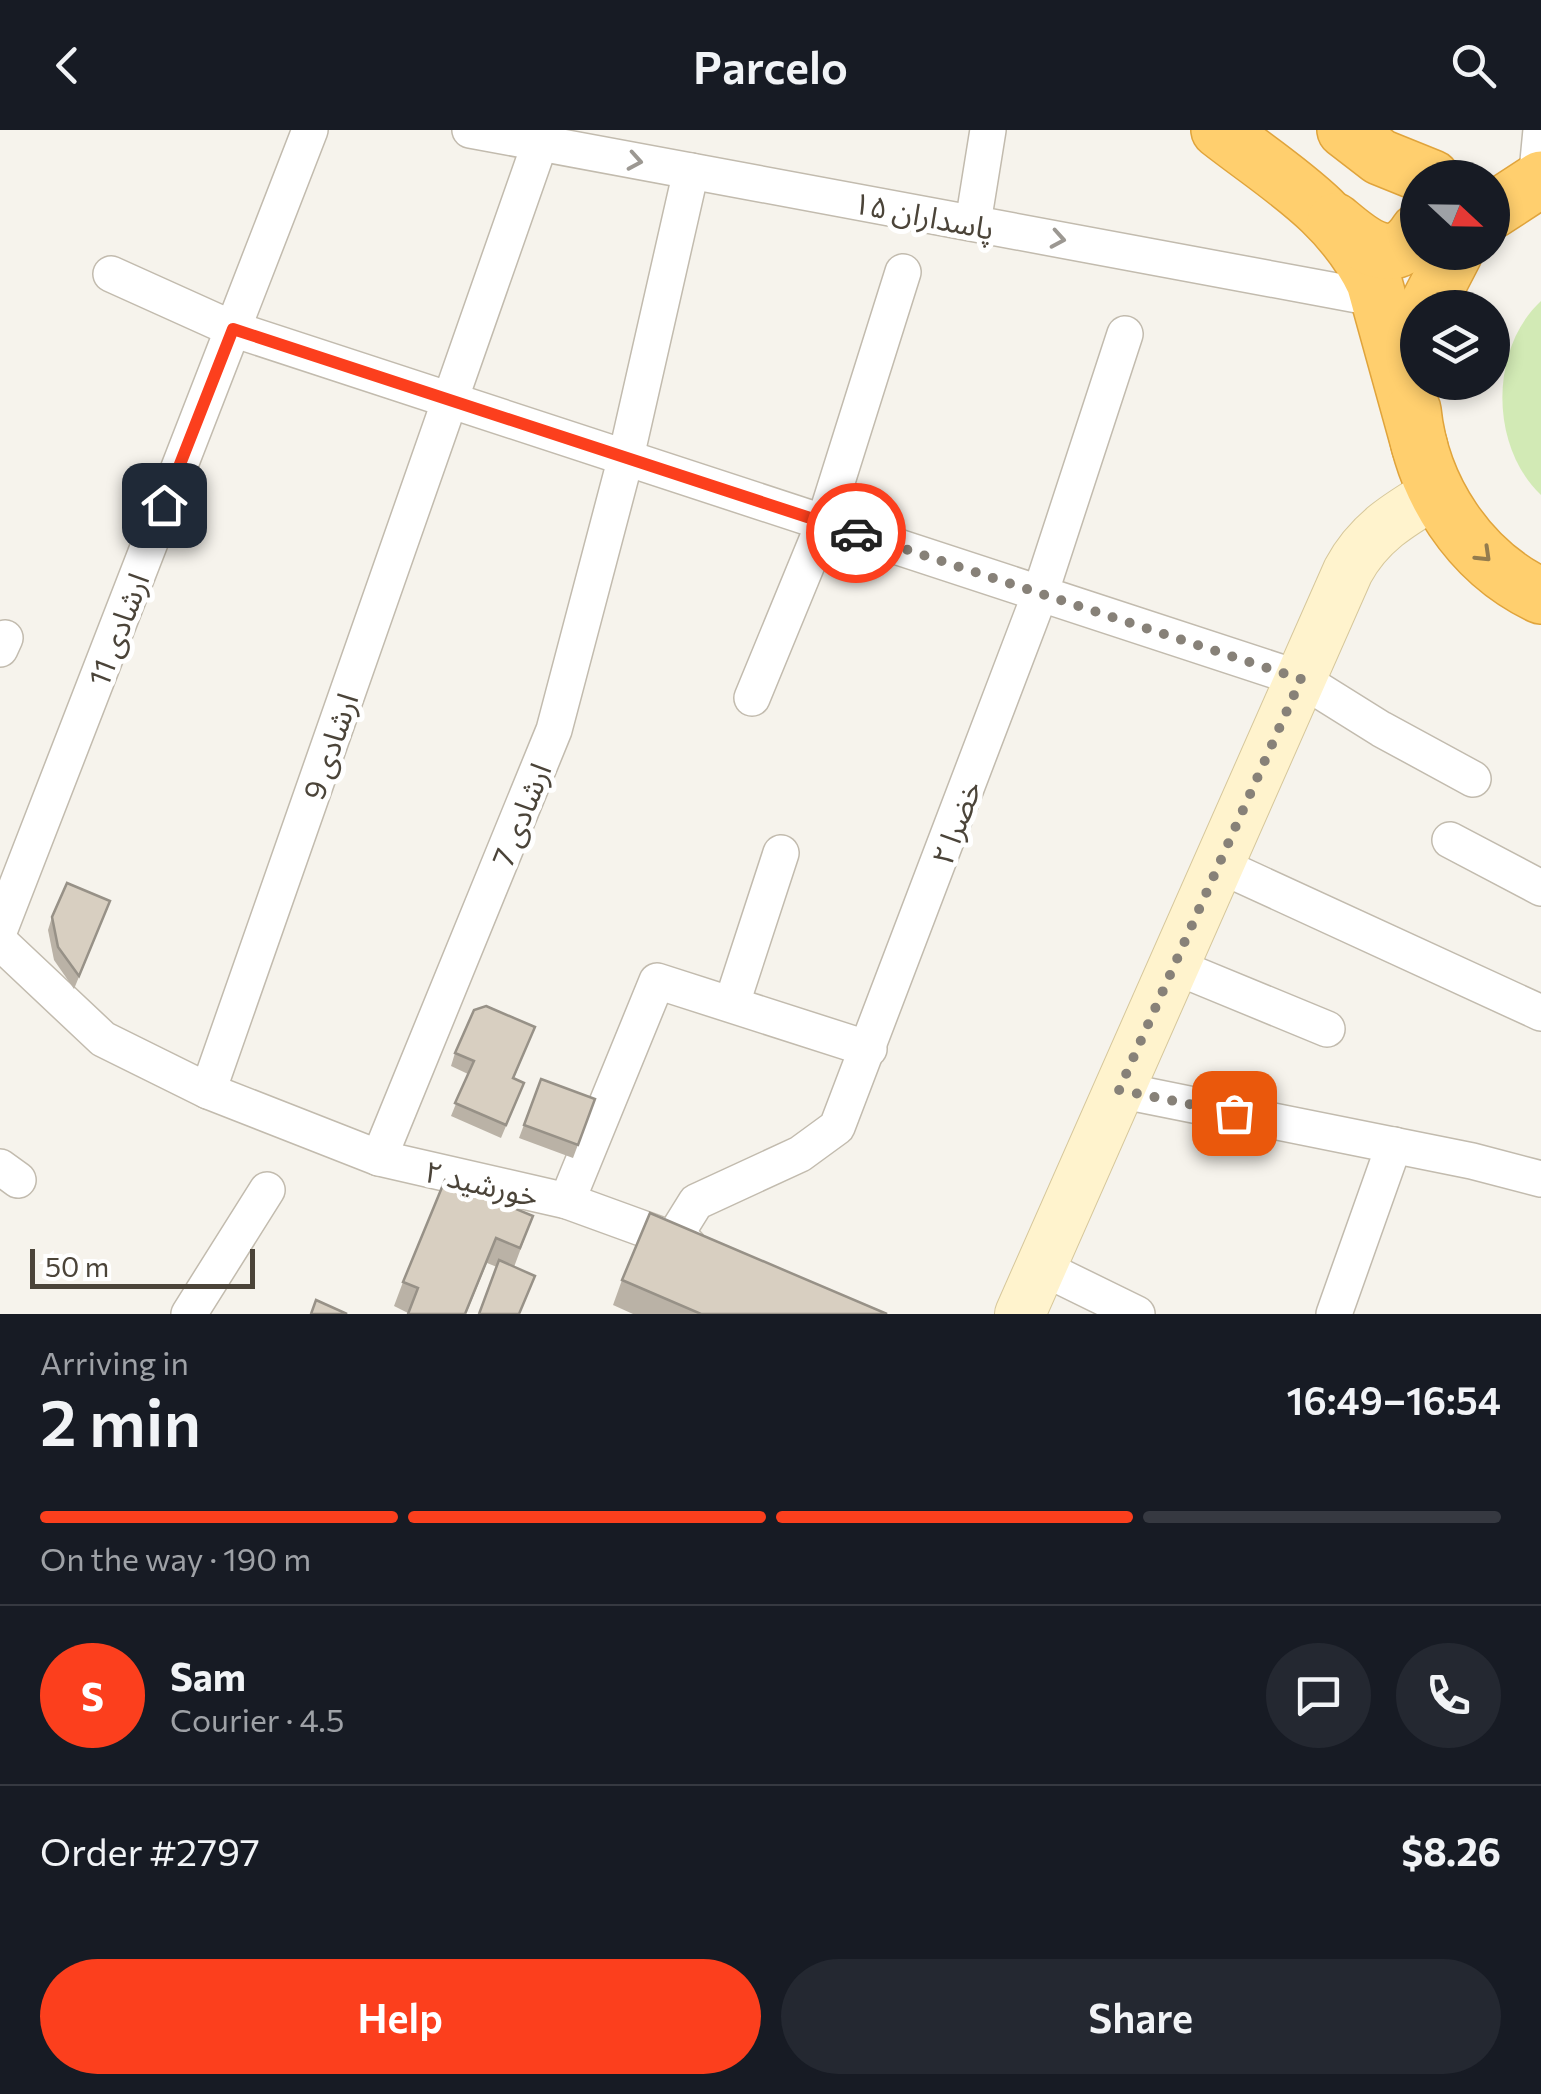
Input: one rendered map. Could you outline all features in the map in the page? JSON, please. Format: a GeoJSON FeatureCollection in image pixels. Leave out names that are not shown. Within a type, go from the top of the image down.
{"type":"FeatureCollection","features":[{"type":"Feature","properties":{"kind":"highway"},"geometry":{"type":"LineString","coordinates":[[1219,130],[1367,248],[1379,251],[1400,247]]}},
{"type":"Feature","properties":{"kind":"highway"},"geometry":{"type":"LineString","coordinates":[[1362,143],[1400,162]]}},
{"type":"Feature","properties":{"kind":"highway"},"geometry":{"type":"LineString","coordinates":[[1362,143],[1400,178]]}},
{"type":"Feature","properties":{"kind":"highway"},"geometry":{"type":"LineString","coordinates":[[1326,212],[1400,300]]}},
{"type":"Feature","properties":{"kind":"highway"},"geometry":{"type":"LineString","coordinates":[[1416,290],[1437,270]]}},
{"type":"Feature","properties":{"kind":"highway"},"geometry":{"type":"LineString","coordinates":[[1412,400],[1428,470],[1448,512],[1477,549],[1541,596]]}},
{"type":"Feature","properties":{"kind":"highway"},"geometry":{"type":"LineString","coordinates":[[1418,400],[1428,470]]}},
{"type":"Feature","properties":{"kind":"main road"},"geometry":{"type":"LineString","coordinates":[[1020,1314],[1359,551],[1390,520],[1428,470]]}},
{"type":"Feature","properties":{"kind":"street","name":"ارشادی 11"},"geometry":{"type":"LineString","coordinates":[[0,929],[310,130]]}},
{"type":"Feature","properties":{"kind":"street","name":"پاسداران ۱۵"},"geometry":{"type":"LineString","coordinates":[[470,130],[540,143],[593,141],[691,171],[1400,302]]}},
{"type":"Feature","properties":{"kind":"street"},"geometry":{"type":"LineString","coordinates":[[973,224],[988,130]]}},
{"type":"Feature","properties":{"kind":"street","name":"ارشادی 9"},"geometry":{"type":"LineString","coordinates":[[208,1091],[540,143]]}},
{"type":"Feature","properties":{"kind":"street","name":"ارشادی 7"},"geometry":{"type":"LineString","coordinates":[[379,1158],[554,730],[626,458],[691,171]]}},
{"type":"Feature","properties":{"kind":"street"},"geometry":{"type":"LineString","coordinates":[[752,698],[824,523],[903,272]]}},
{"type":"Feature","properties":{"kind":"street"},"geometry":{"type":"LineString","coordinates":[[111,274],[233,329],[1301,679],[1472,779]]}},
{"type":"Feature","properties":{"kind":"street","name":"خضرا ۲"},"geometry":{"type":"LineString","coordinates":[[673,1240],[696,1202],[800,1154],[837,1128],[1040,594],[1126,334]]}},
{"type":"Feature","properties":{"kind":"street"},"geometry":{"type":"LineString","coordinates":[[1450,840],[1541,888]]}},
{"type":"Feature","properties":{"kind":"street"},"geometry":{"type":"LineString","coordinates":[[732,1002],[781,853]]}},
{"type":"Feature","properties":{"kind":"street"},"geometry":{"type":"LineString","coordinates":[[1218,865],[1541,1013]]}},
{"type":"Feature","properties":{"kind":"street","name":"خورشید ۲"},"geometry":{"type":"LineString","coordinates":[[0,942],[103,1039],[208,1091],[379,1158],[567,1201],[727,1260]]}},
{"type":"Feature","properties":{"kind":"street"},"geometry":{"type":"LineString","coordinates":[[1174,966],[1327,1028]]}},
{"type":"Feature","properties":{"kind":"street"},"geometry":{"type":"LineString","coordinates":[[567,1201],[657,981],[732,1002],[869,1050]]}},
{"type":"Feature","properties":{"kind":"street"},"geometry":{"type":"LineString","coordinates":[[1119,1090],[1541,1179]]}},
{"type":"Feature","properties":{"kind":"street"},"geometry":{"type":"LineString","coordinates":[[1334,1314],[1394,1146]]}},
{"type":"Feature","properties":{"kind":"street"},"geometry":{"type":"LineString","coordinates":[[189,1314],[267,1190]]}},
{"type":"Feature","properties":{"kind":"street"},"geometry":{"type":"LineString","coordinates":[[1041,1268],[1137,1314]]}},
{"type":"Feature","properties":{"kind":"green space"},"geometry":{"type":"Polygon","coordinates":[[[1541,301],[1541,495],[1524,475],[1512,451],[1502,400],[1510,400],[1510,352],[1524,321],[1541,301]]]}},
{"type":"Feature","properties":{"kind":"building"},"geometry":{"type":"Polygon","coordinates":[[[67,883],[110,901],[79,976],[58,947],[52,917],[67,883]]]}},
{"type":"Feature","properties":{"kind":"building"},"geometry":{"type":"Polygon","coordinates":[[[486,1006],[535,1027],[513,1078],[524,1083],[506,1125],[455,1103],[474,1061],[455,1053],[474,1010],[486,1006]]]}},
{"type":"Feature","properties":{"kind":"building"},"geometry":{"type":"Polygon","coordinates":[[[541,1079],[595,1099],[578,1145],[524,1125],[541,1079]]]}},
{"type":"Feature","properties":{"kind":"building"},"geometry":{"type":"Polygon","coordinates":[[[445,1180],[533,1216],[520,1248],[496,1238],[465,1314],[408,1314],[418,1288],[403,1282],[445,1180]]]}},
{"type":"Feature","properties":{"kind":"building"},"geometry":{"type":"Polygon","coordinates":[[[650,1213],[887,1314],[701,1314],[622,1280],[650,1213]]]}},
{"type":"Feature","properties":{"kind":"building"},"geometry":{"type":"Polygon","coordinates":[[[499,1260],[535,1276],[519,1314],[479,1314],[499,1260]]]}},
{"type":"Feature","properties":{"kind":"building"},"geometry":{"type":"Polygon","coordinates":[[[316,1300],[347,1314],[311,1314],[316,1300]]]}},
{"type":"Feature","properties":{"kind":"way so far"},"geometry":{"type":"LineString","coordinates":[[856,533],[1301,679],[1119,1090],[1234,1113]]}},
{"type":"Feature","properties":{"kind":"route"},"geometry":{"type":"LineString","coordinates":[[164,505],[233,329],[856,533]]}}]}
